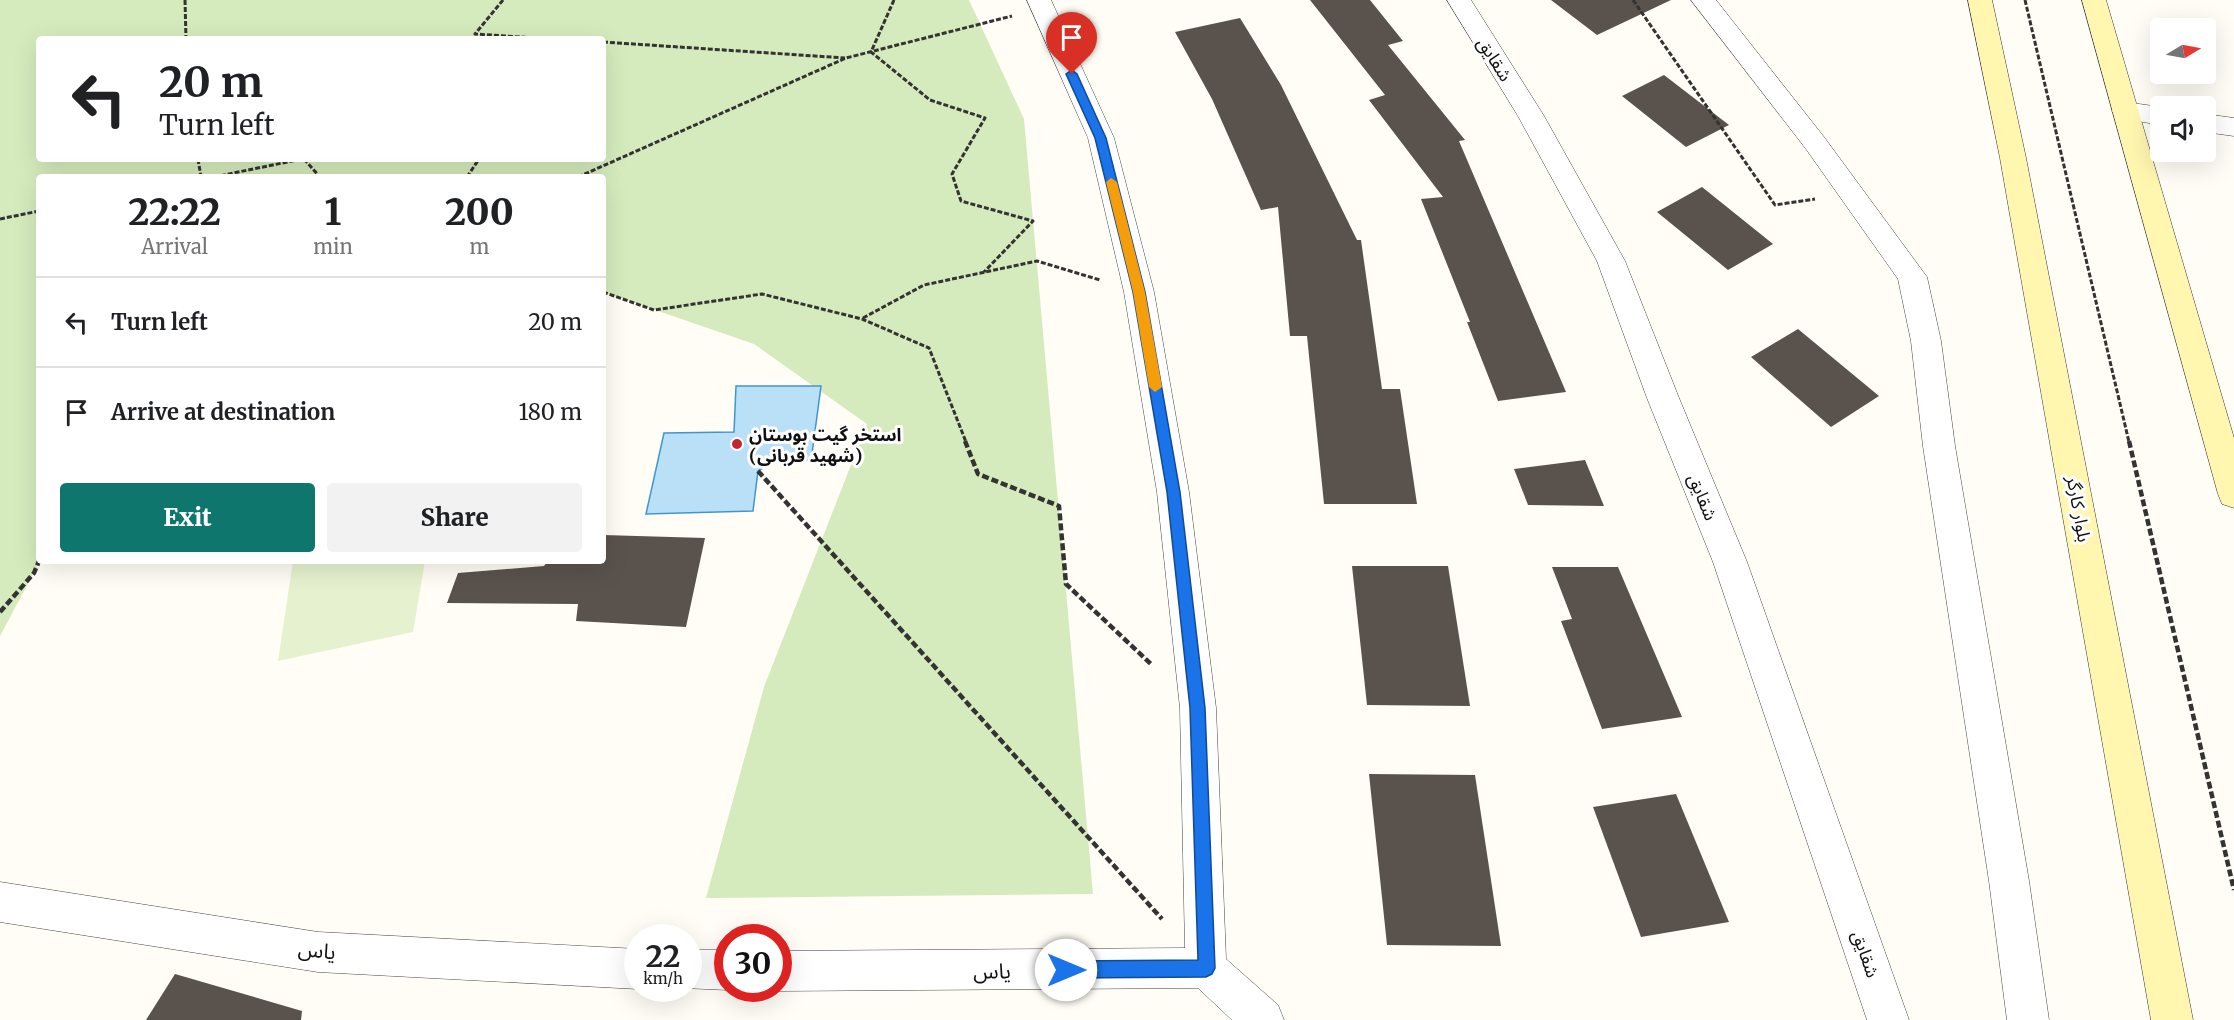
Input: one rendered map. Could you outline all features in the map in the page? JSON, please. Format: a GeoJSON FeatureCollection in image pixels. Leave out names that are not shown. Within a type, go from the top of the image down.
{"type":"FeatureCollection","features":[{"type":"Feature","properties":{"kind":"main road","name":"بلوار کارگر"},"geometry":{"type":"LineString","coordinates":[[1980,0],[2013,158],[2172,1020]]}},
{"type":"Feature","properties":{"kind":"main road"},"geometry":{"type":"LineString","coordinates":[[2094,0],[2234,494]]}},
{"type":"Feature","properties":{"kind":"street","name":"شقایق"},"geometry":{"type":"LineString","coordinates":[[1459,0],[1531,116],[1611,261],[1663,398],[1730,562],[1888,1020]]}},
{"type":"Feature","properties":{"kind":"street"},"geometry":{"type":"LineString","coordinates":[[1703,0],[1761,72],[1912,277],[1926,340],[1939,446],[2009,881],[2028,1020]]}},
{"type":"Feature","properties":{"kind":"street"},"geometry":{"type":"LineString","coordinates":[[1041,4],[1101,138],[1139,292],[1173,492],[1197,708],[1206,968],[1263,1020]]}},
{"type":"Feature","properties":{"kind":"street"},"geometry":{"type":"LineString","coordinates":[[2125,111],[2150,115]]}},
{"type":"Feature","properties":{"kind":"street"},"geometry":{"type":"LineString","coordinates":[[2216,125],[2234,127]]}},
{"type":"Feature","properties":{"kind":"street","name":"یاس"},"geometry":{"type":"LineString","coordinates":[[0,902],[318,952],[624,968]]}},
{"type":"Feature","properties":{"kind":"street","name":"یاس"},"geometry":{"type":"LineString","coordinates":[[792,970],[902,972],[1206,968]]}},
{"type":"Feature","properties":{"kind":"path"},"geometry":{"type":"LineString","coordinates":[[185,0],[186,36]]}},
{"type":"Feature","properties":{"kind":"path"},"geometry":{"type":"LineString","coordinates":[[503,0],[475,34],[505,36]]}},
{"type":"Feature","properties":{"kind":"path"},"geometry":{"type":"LineString","coordinates":[[871,51],[894,0]]}},
{"type":"Feature","properties":{"kind":"path"},"geometry":{"type":"LineString","coordinates":[[1633,0],[1775,205],[1853,194]]}},
{"type":"Feature","properties":{"kind":"path"},"geometry":{"type":"LineString","coordinates":[[2025,0],[2234,890]]}},
{"type":"Feature","properties":{"kind":"path"},"geometry":{"type":"LineString","coordinates":[[586,174],[846,58],[1041,4]]}},
{"type":"Feature","properties":{"kind":"path"},"geometry":{"type":"LineString","coordinates":[[606,42],[846,58]]}},
{"type":"Feature","properties":{"kind":"path"},"geometry":{"type":"LineString","coordinates":[[871,51],[930,99],[985,118],[952,174],[962,201],[1033,221],[984,272]]}},
{"type":"Feature","properties":{"kind":"path"},"geometry":{"type":"LineString","coordinates":[[229,174],[288,162]]}},
{"type":"Feature","properties":{"kind":"path"},"geometry":{"type":"LineString","coordinates":[[306,162],[317,174]]}},
{"type":"Feature","properties":{"kind":"path"},"geometry":{"type":"LineString","coordinates":[[0,219],[36,212]]}},
{"type":"Feature","properties":{"kind":"path"},"geometry":{"type":"LineString","coordinates":[[862,319],[924,285],[1037,261],[1139,292]]}},
{"type":"Feature","properties":{"kind":"path"},"geometry":{"type":"LineString","coordinates":[[606,293],[654,310],[762,294],[862,319],[929,348],[978,474],[1059,506],[1066,584],[1197,708]]}},
{"type":"Feature","properties":{"kind":"path"},"geometry":{"type":"LineString","coordinates":[[758,471],[1206,968]]}},
{"type":"Feature","properties":{"kind":"path"},"geometry":{"type":"LineString","coordinates":[[0,612],[34,573],[38,564]]}},
{"type":"Feature","properties":{"kind":"green space"},"geometry":{"type":"Polygon","coordinates":[[[0,0],[969,0],[1024,119],[1093,894],[706,898],[764,687],[867,424],[754,344],[606,293],[606,174],[36,174],[36,564],[38,564],[0,636],[0,0]]]}},
{"type":"Feature","properties":{"kind":"green space"},"geometry":{"type":"Polygon","coordinates":[[[293,564],[424,564],[413,632],[278,661],[293,564]]]}},
{"type":"Feature","properties":{"kind":"water","name":"استخر گیت بوستان (شهید قربانی)"},"geometry":{"type":"Polygon","coordinates":[[[736,386],[821,386],[811,461],[784,455],[758,471],[753,511],[646,514],[664,433],[734,432],[736,386]]]}},
{"type":"Feature","properties":{"kind":"building"},"geometry":{"type":"Polygon","coordinates":[[[1310,0],[1370,0],[1403,41],[1388,45],[1465,140],[1459,141],[1566,392],[1498,401],[1467,322],[1470,322],[1421,199],[1443,197],[1369,100],[1385,95],[1310,0]]]}},
{"type":"Feature","properties":{"kind":"building"},"geometry":{"type":"Polygon","coordinates":[[[1551,0],[1671,0],[1597,35],[1551,0]]]}},
{"type":"Feature","properties":{"kind":"building"},"geometry":{"type":"Polygon","coordinates":[[[1240,18],[1281,85],[1357,240],[1361,240],[1382,389],[1400,389],[1417,504],[1324,504],[1307,336],[1290,336],[1278,207],[1261,210],[1212,99],[1175,32],[1240,18]]]}},
{"type":"Feature","properties":{"kind":"building"},"geometry":{"type":"Polygon","coordinates":[[[1664,75],[1729,125],[1686,147],[1622,96],[1664,75]]]}},
{"type":"Feature","properties":{"kind":"building"},"geometry":{"type":"Polygon","coordinates":[[[1702,187],[1773,244],[1728,270],[1657,212],[1702,187]]]}},
{"type":"Feature","properties":{"kind":"building"},"geometry":{"type":"Polygon","coordinates":[[[1798,329],[1879,396],[1831,427],[1751,357],[1798,329]]]}},
{"type":"Feature","properties":{"kind":"building"},"geometry":{"type":"Polygon","coordinates":[[[1585,460],[1604,506],[1528,505],[1514,469],[1585,460]]]}},
{"type":"Feature","properties":{"kind":"building"},"geometry":{"type":"Polygon","coordinates":[[[606,535],[705,538],[686,627],[576,621],[578,604],[447,603],[458,573],[544,566],[546,564],[606,564],[606,535]]]}},
{"type":"Feature","properties":{"kind":"building"},"geometry":{"type":"Polygon","coordinates":[[[1352,566],[1448,566],[1470,706],[1367,705],[1352,566]]]}},
{"type":"Feature","properties":{"kind":"building"},"geometry":{"type":"Polygon","coordinates":[[[1552,567],[1618,567],[1682,717],[1602,729],[1561,621],[1572,619],[1552,567]]]}},
{"type":"Feature","properties":{"kind":"building"},"geometry":{"type":"Polygon","coordinates":[[[1369,774],[1475,775],[1501,946],[1387,945],[1369,774]]]}},
{"type":"Feature","properties":{"kind":"building"},"geometry":{"type":"Polygon","coordinates":[[[1676,794],[1729,922],[1641,937],[1593,807],[1676,794]]]}},
{"type":"Feature","properties":{"kind":"building"},"geometry":{"type":"Polygon","coordinates":[[[175,974],[302,1011],[301,1020],[146,1020],[175,974]]]}},
{"type":"Feature","properties":{"kind":"slow traffic"},"geometry":{"type":"LineString","coordinates":[[1111,182],[1139,292],[1155,387]]}},
{"type":"Feature","properties":{"kind":"place","name":"استخر گیت بوستان (شهید قربانی)"},"geometry":{"type":"Point","coordinates":[737,444]}},
{"type":"Feature","properties":{"kind":"route"},"geometry":{"type":"LineString","coordinates":[[1066,970],[1206,968],[1197,708],[1173,492],[1139,292],[1101,138],[1072,74]]}}]}
